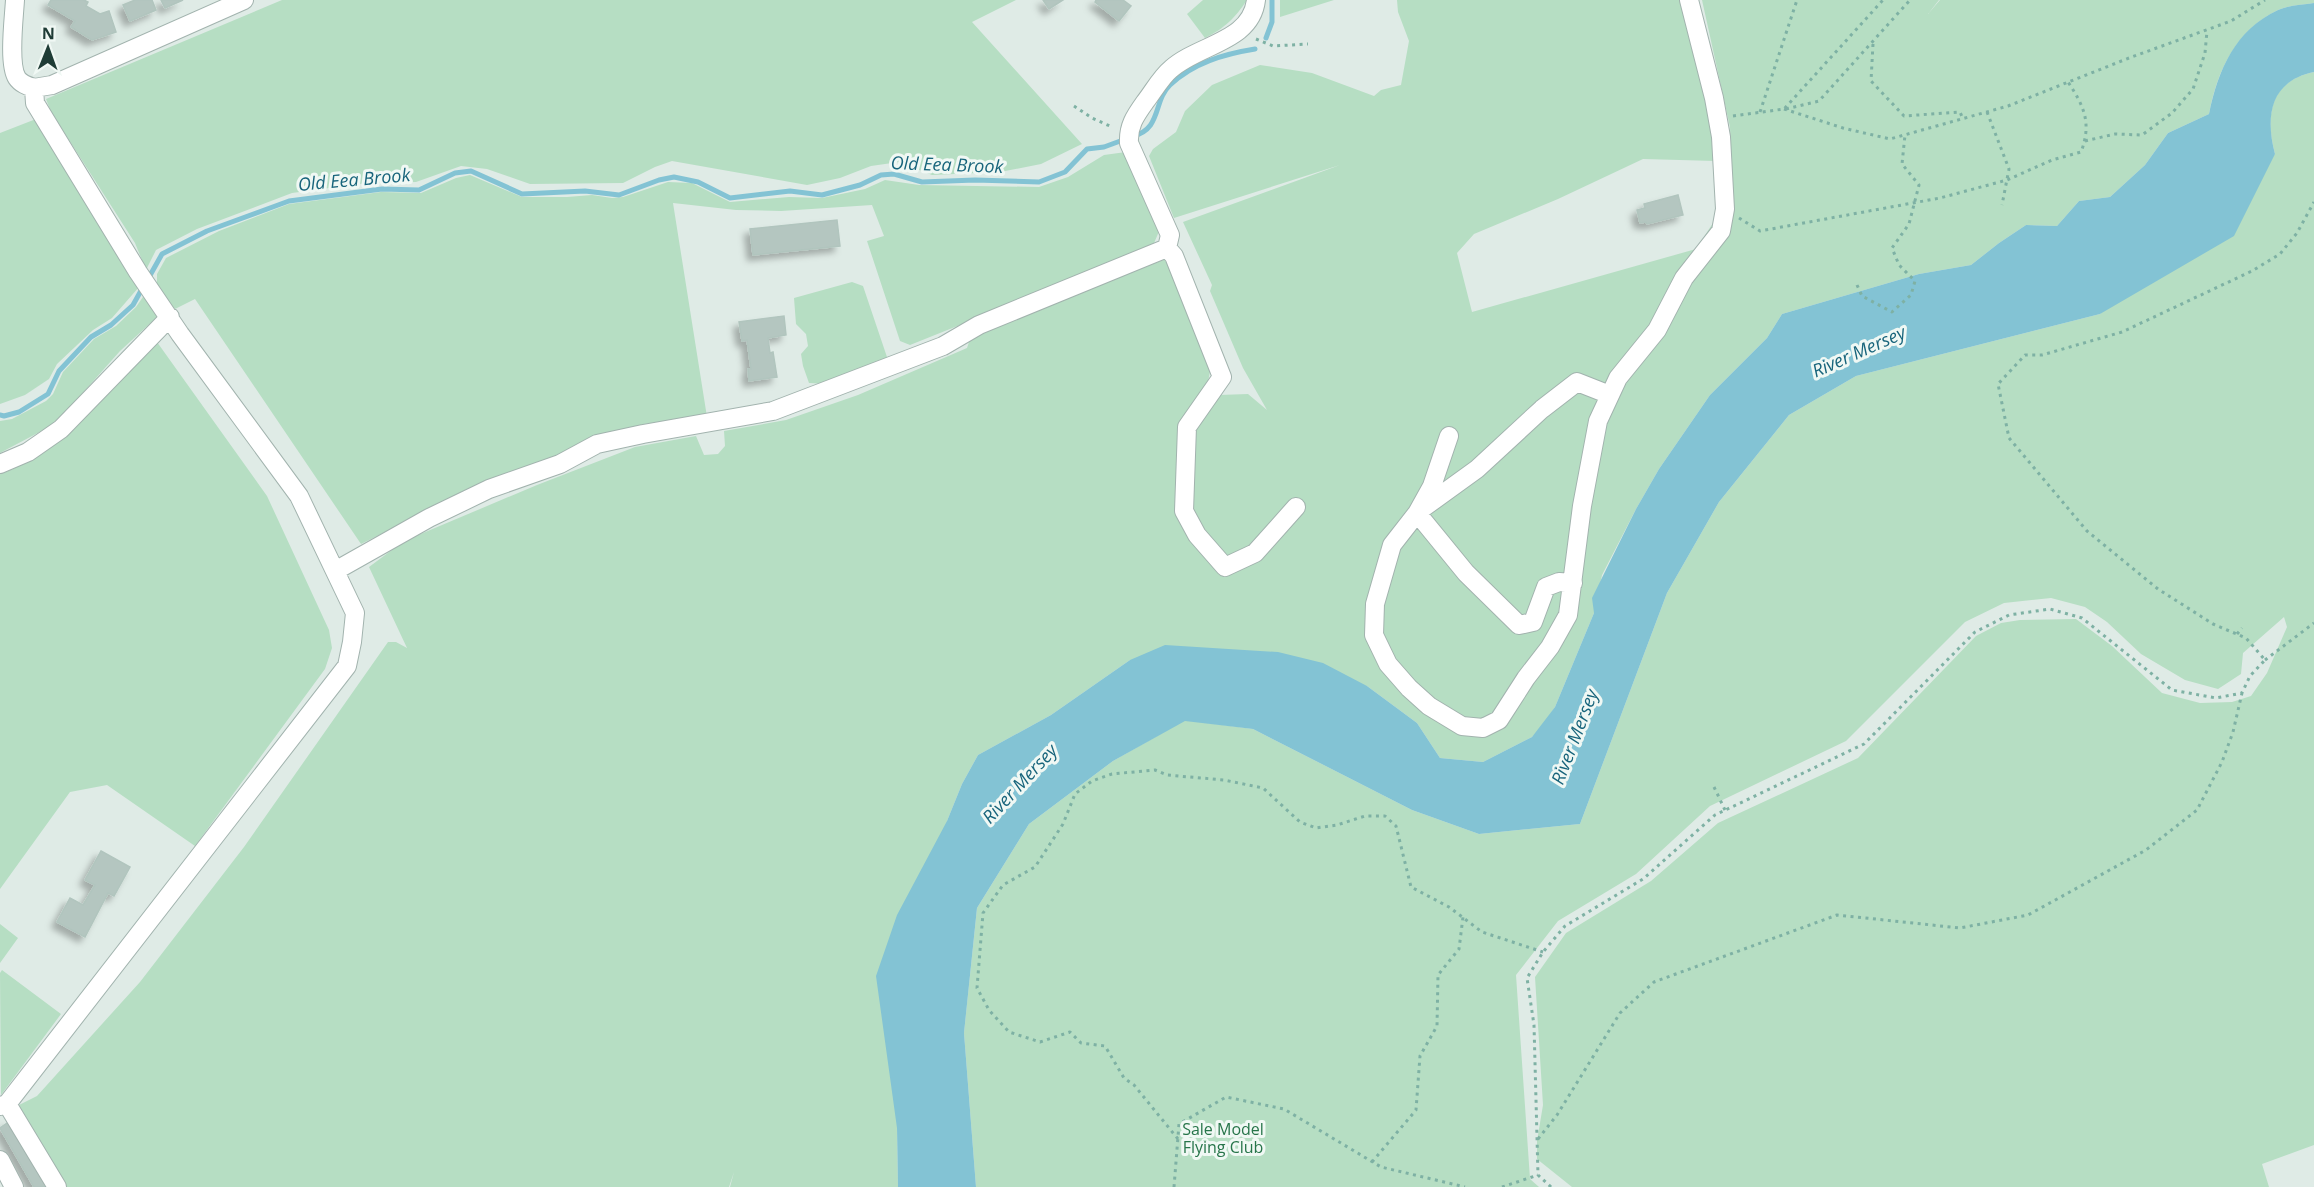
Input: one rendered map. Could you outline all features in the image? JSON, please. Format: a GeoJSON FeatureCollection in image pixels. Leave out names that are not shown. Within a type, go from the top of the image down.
{"type":"FeatureCollection","features":[{"type":"Feature","properties":{"kind":"street"},"geometry":{"type":"LineString","coordinates":[[15,0],[7,59],[16,77],[22,83],[34,88],[52,85],[244,0]]}},
{"type":"Feature","properties":{"kind":"street"},"geometry":{"type":"LineString","coordinates":[[1167,248],[1170,235],[1129,144],[1128,130],[1139,110],[1170,69],[1245,27],[1254,13],[1256,0]]}},
{"type":"Feature","properties":{"kind":"street"},"geometry":{"type":"LineString","coordinates":[[1449,436],[1432,486],[1417,513],[1392,545],[1375,604],[1374,635],[1388,664],[1429,706],[1462,726],[1483,728],[1499,720],[1550,646],[1568,615],[1598,421],[1618,378],[1657,330],[1684,278],[1721,231],[1725,209],[1724,169],[1717,118],[1689,0]]}},
{"type":"Feature","properties":{"kind":"street"},"geometry":{"type":"LineString","coordinates":[[34,88],[35,103],[138,272],[180,334],[299,496],[355,613],[347,666],[4,1105],[57,1187]]}},
{"type":"Feature","properties":{"kind":"street"},"geometry":{"type":"LineString","coordinates":[[1167,248],[1174,256],[1222,377],[1187,428],[1184,511],[1197,535],[1225,567],[1255,553],[1296,507]]}},
{"type":"Feature","properties":{"kind":"street"},"geometry":{"type":"LineString","coordinates":[[335,571],[429,518],[489,489],[560,464],[597,444],[774,411],[943,346],[979,325],[1167,248]]}},
{"type":"Feature","properties":{"kind":"street"},"geometry":{"type":"LineString","coordinates":[[0,464],[27,452],[61,429],[170,317]]}},
{"type":"Feature","properties":{"kind":"street"},"geometry":{"type":"LineString","coordinates":[[1417,513],[1477,469],[1542,409],[1577,382],[1610,395]]}},
{"type":"Feature","properties":{"kind":"street"},"geometry":{"type":"LineString","coordinates":[[1417,513],[1466,573],[1519,625],[1533,622],[1546,587],[1559,582],[1573,583]]}},
{"type":"Feature","properties":{"kind":"street"},"geometry":{"type":"LineString","coordinates":[[0,1160],[14,1187]]}},
{"type":"Feature","properties":{"kind":"path"},"geometry":{"type":"LineString","coordinates":[[1760,112],[1797,0]]}},
{"type":"Feature","properties":{"kind":"path"},"geometry":{"type":"LineString","coordinates":[[1784,110],[1883,0]]}},
{"type":"Feature","properties":{"kind":"path"},"geometry":{"type":"LineString","coordinates":[[1717,118],[1784,110],[1819,101],[1910,0]]}},
{"type":"Feature","properties":{"kind":"path"},"geometry":{"type":"LineString","coordinates":[[1784,110],[1890,139],[1963,120],[2068,82],[2231,21],[2265,0]]}},
{"type":"Feature","properties":{"kind":"path"},"geometry":{"type":"LineString","coordinates":[[1245,27],[1259,41],[1273,46],[1308,44]]}},
{"type":"Feature","properties":{"kind":"path"},"geometry":{"type":"LineString","coordinates":[[2085,141],[2115,134],[2142,135],[2172,113],[2193,88],[2205,53],[2207,30]]}},
{"type":"Feature","properties":{"kind":"path"},"geometry":{"type":"LineString","coordinates":[[1873,42],[1871,81],[1904,116],[1960,112],[1963,120]]}},
{"type":"Feature","properties":{"kind":"path"},"geometry":{"type":"LineString","coordinates":[[1725,209],[1760,231],[1930,201],[2007,180],[2052,160],[2081,152],[2085,141],[2084,105],[2068,82]]}},
{"type":"Feature","properties":{"kind":"path"},"geometry":{"type":"LineString","coordinates":[[1074,106],[1092,118],[1121,130],[1128,130]]}},
{"type":"Feature","properties":{"kind":"path"},"geometry":{"type":"LineString","coordinates":[[1987,112],[2009,169],[2002,205]]}},
{"type":"Feature","properties":{"kind":"path"},"geometry":{"type":"LineString","coordinates":[[1857,285],[1862,296],[1892,312],[1911,295],[1915,281],[1899,265],[1892,248],[1909,224],[1918,185],[1902,164],[1905,135]]}},
{"type":"Feature","properties":{"kind":"path"},"geometry":{"type":"LineString","coordinates":[[2265,660],[2246,638],[2213,624],[2158,589],[2087,531],[2009,438],[1998,384],[2025,355],[2042,355],[2122,332],[2252,271],[2280,254],[2297,233],[2314,202]]}},
{"type":"Feature","properties":{"kind":"path"},"geometry":{"type":"LineString","coordinates":[[1551,1187],[1538,1175],[1534,1025],[1527,978],[1543,952],[1565,926],[1643,879],[1715,815],[1864,744],[1975,632],[2009,615],[2050,609],[2082,618],[2172,690],[2216,698],[2242,693]]}},
{"type":"Feature","properties":{"kind":"path"},"geometry":{"type":"LineString","coordinates":[[1537,1140],[1557,1114],[1620,1013],[1654,982],[1837,915],[1960,928],[2028,915],[2146,850],[2197,810],[2222,762],[2233,732],[2242,693],[2250,676],[2265,660],[2314,623]]}},
{"type":"Feature","properties":{"kind":"path"},"geometry":{"type":"LineString","coordinates":[[2237,634],[2242,628]]}},
{"type":"Feature","properties":{"kind":"path"},"geometry":{"type":"LineString","coordinates":[[1178,1139],[1134,1085],[1124,1078],[1105,1046],[1081,1043],[1070,1032],[1040,1042],[1008,1032],[989,1010],[977,988],[983,913],[1003,885],[1035,867],[1063,824],[1075,794],[1092,781],[1112,774],[1155,770],[1167,775],[1224,780],[1263,788],[1300,822],[1316,828],[1336,825],[1365,816],[1385,816],[1396,826],[1411,887],[1449,907],[1482,932],[1543,952]]}},
{"type":"Feature","properties":{"kind":"path"},"geometry":{"type":"LineString","coordinates":[[1714,787],[1725,810]]}},
{"type":"Feature","properties":{"kind":"path"},"geometry":{"type":"LineString","coordinates":[[1372,1162],[1416,1110],[1420,1056],[1437,1026],[1438,975],[1459,949],[1463,917]]}},
{"type":"Feature","properties":{"kind":"path"},"geometry":{"type":"LineString","coordinates":[[1174,1187],[1179,1125],[1226,1097],[1284,1110],[1381,1167],[1465,1187]]}},
{"type":"Feature","properties":{"kind":"path"},"geometry":{"type":"LineString","coordinates":[[1502,1187],[1538,1175]]}},
{"type":"Feature","properties":{"kind":"green space"},"geometry":{"type":"Polygon","coordinates":[[[282,0],[1016,0],[972,22],[1082,144],[1041,164],[1000,172],[932,175],[899,162],[871,166],[840,178],[807,185],[672,161],[623,183],[530,184],[487,169],[461,166],[416,182],[367,183],[292,193],[197,229],[156,250],[146,270],[135,243],[51,112],[46,99],[282,0]]]}},
{"type":"Feature","properties":{"kind":"green space"},"geometry":{"type":"Polygon","coordinates":[[[1203,0],[1247,0],[1229,22],[1205,38],[1187,14],[1203,0]]]}},
{"type":"Feature","properties":{"kind":"green space"},"geometry":{"type":"Polygon","coordinates":[[[1280,0],[1334,0],[1280,17],[1280,0]]]}},
{"type":"Feature","properties":{"kind":"green space"},"geometry":{"type":"Polygon","coordinates":[[[1397,0],[1680,0],[1705,94],[1716,161],[1643,159],[1558,199],[1474,234],[1457,253],[1472,312],[1696,249],[1732,194],[1730,127],[1702,0],[1939,0],[1928,14],[1940,0],[2314,0],[2314,3],[2278,10],[2263,18],[2251,29],[2240,40],[2223,67],[2209,114],[2168,133],[2145,165],[2110,197],[2079,201],[2057,226],[2026,225],[1971,265],[1919,274],[1782,314],[1767,338],[1710,395],[1659,469],[1602,575],[1594,613],[1555,707],[1532,737],[1483,762],[1440,758],[1417,723],[1367,686],[1130,660],[1051,715],[978,755],[962,784],[947,821],[897,1128],[898,1187],[730,1187],[734,1172],[729,1187],[66,1187],[19,1105],[37,1096],[140,982],[244,847],[388,642],[396,642],[407,648],[369,567],[404,541],[635,447],[696,436],[704,455],[718,454],[725,446],[724,431],[786,420],[858,395],[967,348],[971,336],[1168,258],[1211,366],[1208,382],[1219,395],[1248,394],[1267,410],[1243,368],[1210,291],[1212,285],[1183,222],[1340,165],[1174,218],[1149,156],[1153,149],[1176,132],[1185,111],[1212,85],[1260,65],[1312,73],[1374,96],[1381,90],[1401,85],[1409,41],[1398,12],[1397,0]]]}},
{"type":"Feature","properties":{"kind":"green space","name":"Sale Model Flying Club"},"geometry":{"type":"Polygon","coordinates":[[[2314,72],[2314,1145],[2262,1164],[2269,1187],[1572,1187],[1537,1159],[1537,1141],[1543,1105],[1535,977],[1566,933],[1651,881],[1718,823],[1858,758],[1976,636],[2001,623],[2020,620],[2076,619],[2112,646],[2162,693],[2200,703],[2232,702],[2251,696],[2267,673],[2287,627],[2284,617],[2243,653],[2241,674],[2218,689],[2185,680],[2141,654],[2107,622],[2085,607],[2051,598],[2004,603],[1965,622],[1846,741],[1710,806],[1636,874],[1558,921],[1516,975],[1530,1179],[1539,1187],[976,1187],[964,1033],[977,908],[1029,824],[1113,761],[1185,720],[1253,729],[1412,810],[1479,834],[1580,824],[1667,593],[1719,502],[1789,415],[1856,376],[2100,314],[2275,154],[2271,126],[2274,102],[2279,92],[2288,83],[2314,72]]]}},
{"type":"Feature","properties":{"kind":"green space"},"geometry":{"type":"Polygon","coordinates":[[[36,119],[139,287],[112,318],[93,330],[57,364],[49,379],[25,395],[0,404],[0,133],[36,119]]]}},
{"type":"Feature","properties":{"kind":"green space"},"geometry":{"type":"Polygon","coordinates":[[[1126,152],[1160,229],[1152,248],[910,345],[900,341],[867,241],[884,236],[872,205],[781,211],[736,210],[673,203],[707,417],[644,424],[594,440],[549,461],[449,500],[361,544],[195,299],[175,309],[157,289],[157,274],[166,258],[219,231],[289,204],[381,192],[421,193],[456,178],[470,175],[522,197],[592,195],[623,197],[668,182],[692,183],[730,202],[789,197],[822,198],[865,189],[885,180],[919,185],[1039,187],[1068,177],[1104,155],[1126,152]]]}},
{"type":"Feature","properties":{"kind":"green space"},"geometry":{"type":"Polygon","coordinates":[[[852,282],[863,286],[888,360],[827,384],[809,383],[801,354],[808,346],[806,334],[796,324],[794,298],[852,282]]]}},
{"type":"Feature","properties":{"kind":"green space"},"geometry":{"type":"Polygon","coordinates":[[[145,294],[158,308],[156,318],[120,351],[49,427],[0,453],[0,421],[12,419],[46,401],[53,394],[63,372],[94,339],[116,326],[136,307],[145,294]]]}},
{"type":"Feature","properties":{"kind":"green space"},"geometry":{"type":"Polygon","coordinates":[[[157,342],[267,496],[329,630],[332,648],[325,669],[195,846],[107,785],[70,792],[0,889],[0,474],[13,469],[81,421],[157,342]]]}},
{"type":"Feature","properties":{"kind":"green space"},"geometry":{"type":"Polygon","coordinates":[[[0,924],[18,938],[0,963],[0,924]]]}},
{"type":"Feature","properties":{"kind":"green space"},"geometry":{"type":"Polygon","coordinates":[[[2,970],[61,1014],[1,1095],[0,973],[2,970]]]}},
{"type":"Feature","properties":{"kind":"water","name":"River Mersey"},"geometry":{"type":"Polygon","coordinates":[[[2314,3],[2314,72],[2288,83],[2274,102],[2271,126],[2275,154],[2234,236],[2100,314],[1856,376],[1789,415],[1719,502],[1667,593],[1580,824],[1479,834],[1412,810],[1253,729],[1185,721],[1113,761],[1029,824],[977,908],[964,1033],[976,1187],[898,1187],[897,1128],[876,976],[897,915],[947,821],[962,784],[978,755],[1051,715],[1130,660],[1165,645],[1278,652],[1323,663],[1367,686],[1417,723],[1440,758],[1483,762],[1532,737],[1555,707],[1594,613],[1592,598],[1636,509],[1659,469],[1710,395],[1767,338],[1782,314],[1919,274],[1971,265],[2026,225],[2057,226],[2079,201],[2110,197],[2145,165],[2168,133],[2209,114],[2223,67],[2250,28],[2278,10],[2314,3]]]}},
{"type":"Feature","properties":{"kind":"building"},"geometry":{"type":"Polygon","coordinates":[[[51,0],[84,0],[88,2],[86,6],[100,14],[109,11],[116,32],[92,40],[71,27],[75,21],[48,5],[51,0]]]}},
{"type":"Feature","properties":{"kind":"building"},"geometry":{"type":"Polygon","coordinates":[[[135,0],[152,0],[156,10],[130,21],[123,5],[135,0]]]}},
{"type":"Feature","properties":{"kind":"building"},"geometry":{"type":"Polygon","coordinates":[[[161,0],[183,0],[165,8],[161,0]]]}},
{"type":"Feature","properties":{"kind":"building"},"geometry":{"type":"Polygon","coordinates":[[[1043,0],[1063,0],[1049,9],[1043,0]]]}},
{"type":"Feature","properties":{"kind":"building"},"geometry":{"type":"Polygon","coordinates":[[[1096,0],[1123,0],[1131,6],[1119,21],[1095,2],[1096,0]]]}},
{"type":"Feature","properties":{"kind":"building"},"geometry":{"type":"Polygon","coordinates":[[[1678,195],[1683,215],[1647,224],[1646,222],[1640,223],[1637,210],[1645,208],[1644,204],[1678,195]]]}},
{"type":"Feature","properties":{"kind":"building"},"geometry":{"type":"Polygon","coordinates":[[[837,220],[840,246],[753,255],[750,229],[837,220]]]}},
{"type":"Feature","properties":{"kind":"building"},"geometry":{"type":"Polygon","coordinates":[[[784,316],[786,335],[768,338],[777,377],[749,381],[748,369],[751,369],[747,340],[742,341],[739,322],[784,316]]]}},
{"type":"Feature","properties":{"kind":"building"},"geometry":{"type":"Polygon","coordinates":[[[101,851],[130,867],[114,896],[108,893],[85,937],[57,922],[70,898],[83,905],[95,885],[85,880],[101,851]]]}},
{"type":"Feature","properties":{"kind":"building"},"geometry":{"type":"Polygon","coordinates":[[[10,1121],[48,1187],[34,1187],[0,1128],[10,1121]]]}},
{"type":"Feature","properties":{"kind":"waterway","name":"Old Eea Brook"},"geometry":{"type":"LineString","coordinates":[[1266,38],[1272,22],[1272,0]]}},
{"type":"Feature","properties":{"kind":"waterway","name":"Old Eea Brook"},"geometry":{"type":"LineString","coordinates":[[1133,136],[1149,127],[1165,91],[1179,77],[1199,65],[1255,49]]}},
{"type":"Feature","properties":{"kind":"waterway","name":"Old Eea Brook"},"geometry":{"type":"LineString","coordinates":[[148,279],[162,254],[207,231],[289,201],[382,189],[419,190],[455,173],[471,171],[522,194],[585,191],[619,195],[659,180],[674,177],[698,182],[730,198],[790,191],[822,195],[860,185],[881,175],[894,174],[922,182],[975,180],[1039,182],[1065,172],[1087,149],[1104,147],[1123,140]]}},
{"type":"Feature","properties":{"kind":"waterway","name":"Old Eea Brook"},"geometry":{"type":"LineString","coordinates":[[0,415],[19,412],[48,394],[59,371],[91,337],[111,325],[133,305],[143,287]]}}]}
